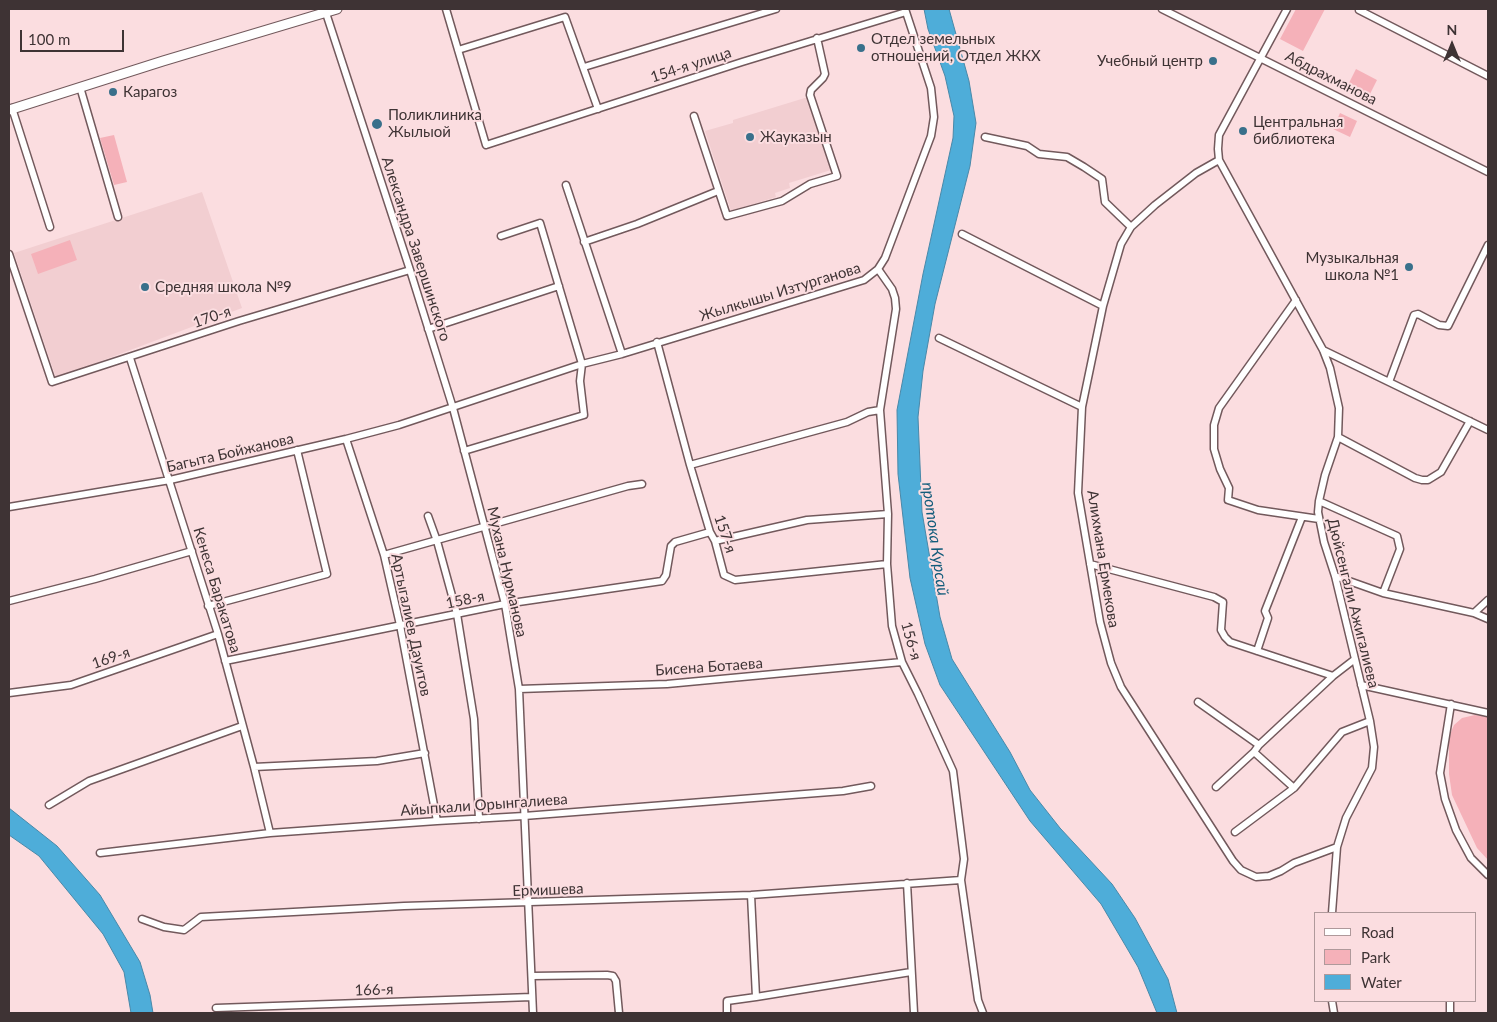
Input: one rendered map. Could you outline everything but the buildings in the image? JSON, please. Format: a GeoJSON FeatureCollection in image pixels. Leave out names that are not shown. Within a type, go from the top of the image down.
{"type":"FeatureCollection","features":[{"type":"Feature","properties":{"kind":"street"},"geometry":{"type":"LineString","coordinates":[[50,227],[10,109],[325,10],[336,9]]}},
{"type":"Feature","properties":{"kind":"street"},"geometry":{"type":"LineString","coordinates":[[446,9],[458,50],[565,17],[598,109]]}},
{"type":"Feature","properties":{"kind":"street"},"geometry":{"type":"LineString","coordinates":[[584,67],[776,9]]}},
{"type":"Feature","properties":{"kind":"street","name":"Абдрахманова"},"geometry":{"type":"LineString","coordinates":[[1162,9],[1262,57],[1488,172]]}},
{"type":"Feature","properties":{"kind":"street","name":"Дюйсенгали Ажигалиева"},"geometry":{"type":"LineString","coordinates":[[1287,9],[1219,135],[1218,148],[1219,160],[1323,350],[1330,368],[1339,408],[1338,437],[1319,501],[1319,519],[1335,576],[1370,721],[1374,748],[1372,768],[1346,818],[1337,847],[1332,912]]}},
{"type":"Feature","properties":{"kind":"street","name":"Александра Завершинского"},"geometry":{"type":"LineString","coordinates":[[325,10],[410,270],[452,408]]}},
{"type":"Feature","properties":{"kind":"street","name":"154-я улица"},"geometry":{"type":"LineString","coordinates":[[458,50],[486,145],[905,10]]}},
{"type":"Feature","properties":{"kind":"street","name":"Жылкышы Изтурганова"},"geometry":{"type":"LineString","coordinates":[[452,408],[582,364],[622,354],[864,280],[878,269],[885,258],[931,136],[934,117],[931,88],[905,10]]}},
{"type":"Feature","properties":{"kind":"street"},"geometry":{"type":"LineString","coordinates":[[1358,10],[1488,76]]}},
{"type":"Feature","properties":{"kind":"street"},"geometry":{"type":"LineString","coordinates":[[694,116],[728,216],[782,201],[810,184],[837,176],[810,95],[811,90],[825,74],[817,38]]}},
{"type":"Feature","properties":{"kind":"street"},"geometry":{"type":"LineString","coordinates":[[80,87],[118,217]]}},
{"type":"Feature","properties":{"kind":"street"},"geometry":{"type":"LineString","coordinates":[[985,137],[1027,146],[1039,154],[1067,158],[1084,166],[1102,179],[1106,202],[1131,227]]}},
{"type":"Feature","properties":{"kind":"street","name":"Алихмана Ермекова"},"geometry":{"type":"LineString","coordinates":[[1219,160],[1196,173],[1155,205],[1131,227],[1121,244],[1103,306],[1082,406],[1078,493],[1090,564],[1104,640],[1121,687],[1233,861],[1241,870],[1256,877],[1269,876],[1294,863],[1337,847]]}},
{"type":"Feature","properties":{"kind":"street"},"geometry":{"type":"LineString","coordinates":[[566,185],[622,354]]}},
{"type":"Feature","properties":{"kind":"street"},"geometry":{"type":"LineString","coordinates":[[584,242],[637,224],[718,191]]}},
{"type":"Feature","properties":{"kind":"street"},"geometry":{"type":"LineString","coordinates":[[464,451],[584,415],[580,381],[582,364],[540,222],[501,236]]}},
{"type":"Feature","properties":{"kind":"street"},"geometry":{"type":"LineString","coordinates":[[962,234],[1103,306]]}},
{"type":"Feature","properties":{"kind":"street"},"geometry":{"type":"LineString","coordinates":[[1389,382],[1414,315],[1418,314],[1439,325],[1448,326],[1488,245]]}},
{"type":"Feature","properties":{"kind":"street","name":"170-я"},"geometry":{"type":"LineString","coordinates":[[9,254],[52,382],[239,321],[410,270]]}},
{"type":"Feature","properties":{"kind":"street","name":"156-я"},"geometry":{"type":"LineString","coordinates":[[878,269],[892,289],[896,309],[880,410],[888,514],[887,564],[892,626],[902,662],[953,770],[964,859],[961,880],[978,1000],[983,1013]]}},
{"type":"Feature","properties":{"kind":"street"},"geometry":{"type":"LineString","coordinates":[[428,328],[559,286]]}},
{"type":"Feature","properties":{"kind":"street"},"geometry":{"type":"LineString","coordinates":[[1296,300],[1218,408],[1214,425],[1214,448],[1220,469],[1229,488],[1228,500],[1258,510],[1319,519]]}},
{"type":"Feature","properties":{"kind":"street"},"geometry":{"type":"LineString","coordinates":[[939,338],[1082,406]]}},
{"type":"Feature","properties":{"kind":"street","name":"157-я"},"geometry":{"type":"LineString","coordinates":[[657,342],[690,465],[724,575],[735,580],[887,564]]}},
{"type":"Feature","properties":{"kind":"street"},"geometry":{"type":"LineString","coordinates":[[1323,350],[1488,430]]}},
{"type":"Feature","properties":{"kind":"street","name":"Кенеса Баракатова"},"geometry":{"type":"LineString","coordinates":[[130,358],[218,634],[270,833]]}},
{"type":"Feature","properties":{"kind":"street","name":"Багыта Бойжанова"},"geometry":{"type":"LineString","coordinates":[[9,507],[170,480],[346,439],[452,408]]}},
{"type":"Feature","properties":{"kind":"street","name":"Мухана Нурманова"},"geometry":{"type":"LineString","coordinates":[[452,408],[505,604],[518,689],[533,1013]]}},
{"type":"Feature","properties":{"kind":"street"},"geometry":{"type":"LineString","coordinates":[[690,465],[847,422],[868,412],[880,410]]}},
{"type":"Feature","properties":{"kind":"street"},"geometry":{"type":"LineString","coordinates":[[1338,437],[1415,478],[1428,480],[1441,472],[1470,421]]}},
{"type":"Feature","properties":{"kind":"street","name":"Артыгалиев Дауитов"},"geometry":{"type":"LineString","coordinates":[[346,439],[384,555],[400,625],[437,821]]}},
{"type":"Feature","properties":{"kind":"street"},"geometry":{"type":"LineString","coordinates":[[208,606],[328,574],[297,450]]}},
{"type":"Feature","properties":{"kind":"street"},"geometry":{"type":"LineString","coordinates":[[384,555],[628,486],[642,484]]}},
{"type":"Feature","properties":{"kind":"street"},"geometry":{"type":"LineString","coordinates":[[1319,501],[1397,536],[1400,548],[1383,593]]}},
{"type":"Feature","properties":{"kind":"street"},"geometry":{"type":"LineString","coordinates":[[715,541],[807,520],[888,514]]}},
{"type":"Feature","properties":{"kind":"street"},"geometry":{"type":"LineString","coordinates":[[428,516],[437,541],[457,614],[474,719],[479,819]]}},
{"type":"Feature","properties":{"kind":"street"},"geometry":{"type":"LineString","coordinates":[[1257,651],[1268,618],[1265,611],[1302,517]]}},
{"type":"Feature","properties":{"kind":"street","name":"158-я"},"geometry":{"type":"LineString","coordinates":[[225,661],[505,604],[662,582],[666,575],[670,546],[675,542],[710,532]]}},
{"type":"Feature","properties":{"kind":"street"},"geometry":{"type":"LineString","coordinates":[[9,601],[192,551]]}},
{"type":"Feature","properties":{"kind":"street"},"geometry":{"type":"LineString","coordinates":[[1090,564],[1214,597],[1222,602],[1221,630],[1230,642],[1333,676]]}},
{"type":"Feature","properties":{"kind":"street"},"geometry":{"type":"LineString","coordinates":[[1335,576],[1383,593],[1474,613],[1488,619]]}},
{"type":"Feature","properties":{"kind":"street"},"geometry":{"type":"LineString","coordinates":[[1474,613],[1488,600]]}},
{"type":"Feature","properties":{"kind":"street","name":"169-я"},"geometry":{"type":"LineString","coordinates":[[9,693],[71,685],[218,634]]}},
{"type":"Feature","properties":{"kind":"street"},"geometry":{"type":"LineString","coordinates":[[1216,787],[1333,676],[1355,659]]}},
{"type":"Feature","properties":{"kind":"street","name":"Бисена Ботаева"},"geometry":{"type":"LineString","coordinates":[[518,689],[667,684],[902,662]]}},
{"type":"Feature","properties":{"kind":"street"},"geometry":{"type":"LineString","coordinates":[[1361,685],[1488,713]]}},
{"type":"Feature","properties":{"kind":"street"},"geometry":{"type":"LineString","coordinates":[[1198,702],[1259,745]]}},
{"type":"Feature","properties":{"kind":"street"},"geometry":{"type":"LineString","coordinates":[[1451,704],[1440,773],[1445,799],[1456,830],[1471,858],[1488,875]]}},
{"type":"Feature","properties":{"kind":"street"},"geometry":{"type":"LineString","coordinates":[[1235,832],[1294,788],[1342,732],[1370,721]]}},
{"type":"Feature","properties":{"kind":"street"},"geometry":{"type":"LineString","coordinates":[[49,805],[89,781],[242,726]]}},
{"type":"Feature","properties":{"kind":"street"},"geometry":{"type":"LineString","coordinates":[[1254,752],[1294,788]]}},
{"type":"Feature","properties":{"kind":"street"},"geometry":{"type":"LineString","coordinates":[[254,767],[377,761],[425,753]]}},
{"type":"Feature","properties":{"kind":"street","name":"Айыпкали Орынгалиева"},"geometry":{"type":"LineString","coordinates":[[100,853],[270,833],[524,816],[843,790],[871,786]]}},
{"type":"Feature","properties":{"kind":"street","name":"Ермишева"},"geometry":{"type":"LineString","coordinates":[[142,919],[164,928],[184,930],[201,918],[404,906],[751,895],[961,880]]}},
{"type":"Feature","properties":{"kind":"street"},"geometry":{"type":"LineString","coordinates":[[906,883],[914,1013]]}},
{"type":"Feature","properties":{"kind":"street"},"geometry":{"type":"LineString","coordinates":[[751,895],[756,997]]}},
{"type":"Feature","properties":{"kind":"street"},"geometry":{"type":"LineString","coordinates":[[727,1013],[727,1000],[911,972]]}},
{"type":"Feature","properties":{"kind":"street"},"geometry":{"type":"LineString","coordinates":[[532,976],[607,974],[613,976],[616,981],[619,1013]]}},
{"type":"Feature","properties":{"kind":"street","name":"166-я"},"geometry":{"type":"LineString","coordinates":[[216,1008],[532,997]]}},
{"type":"Feature","properties":{"kind":"shaded area"},"geometry":{"type":"Polygon","coordinates":[[[808,97],[831,170],[789,183],[790,188],[775,193],[776,197],[731,211],[705,131],[733,123],[733,120],[808,97]]]}},
{"type":"Feature","properties":{"kind":"shaded area"},"geometry":{"type":"Polygon","coordinates":[[[202,192],[242,308],[56,378],[14,253],[202,192]]]}},
{"type":"Feature","properties":{"kind":"green space"},"geometry":{"type":"Polygon","coordinates":[[[1296,9],[1325,9],[1303,51],[1280,39],[1296,9]]]}},
{"type":"Feature","properties":{"kind":"green space"},"geometry":{"type":"Polygon","coordinates":[[[1356,69],[1377,80],[1368,98],[1347,87],[1356,69]]]}},
{"type":"Feature","properties":{"kind":"green space"},"geometry":{"type":"Polygon","coordinates":[[[1340,113],[1357,121],[1350,137],[1333,129],[1340,113]]]}},
{"type":"Feature","properties":{"kind":"green space"},"geometry":{"type":"Polygon","coordinates":[[[114,135],[127,182],[114,185],[100,138],[114,135]]]}},
{"type":"Feature","properties":{"kind":"green space"},"geometry":{"type":"Polygon","coordinates":[[[70,240],[77,260],[38,274],[31,254],[70,240]]]}},
{"type":"Feature","properties":{"kind":"green space"},"geometry":{"type":"Polygon","coordinates":[[[1475,715],[1488,717],[1488,860],[1477,848],[1452,795],[1449,774],[1449,737],[1454,725],[1462,718],[1475,715]]]}},
{"type":"Feature","properties":{"kind":"water"},"geometry":{"type":"Polygon","coordinates":[[[924,9],[949,9],[969,81],[976,123],[970,166],[935,304],[923,371],[918,417],[922,512],[940,617],[952,659],[1010,752],[1030,790],[1060,828],[1112,884],[1135,918],[1168,979],[1177,1013],[1157,1013],[1138,967],[1101,904],[1030,821],[940,685],[925,644],[910,578],[898,474],[897,410],[923,274],[953,138],[954,116],[945,76],[928,29],[924,9]]]}},
{"type":"Feature","properties":{"kind":"water"},"geometry":{"type":"Polygon","coordinates":[[[9,808],[57,846],[100,895],[140,962],[150,995],[153,1013],[131,1013],[124,972],[103,934],[39,856],[9,835],[9,808]]]}},
{"type":"Feature","properties":{"kind":"place","name":"Отдел земельных отношений, Отдел ЖКХ"},"geometry":{"type":"Point","coordinates":[861,48]}},
{"type":"Feature","properties":{"kind":"place","name":"Учебный центр"},"geometry":{"type":"Point","coordinates":[1213,61]}},
{"type":"Feature","properties":{"kind":"place","name":"Карагоз"},"geometry":{"type":"Point","coordinates":[113,92]}},
{"type":"Feature","properties":{"kind":"place","name":"Поликлиника Жылыой"},"geometry":{"type":"Point","coordinates":[377,124]}},
{"type":"Feature","properties":{"kind":"place","name":"Центральная библиотека"},"geometry":{"type":"Point","coordinates":[1243,131]}},
{"type":"Feature","properties":{"kind":"place","name":"Жауказын"},"geometry":{"type":"Point","coordinates":[750,137]}},
{"type":"Feature","properties":{"kind":"place","name":"Музыкальная школа №1"},"geometry":{"type":"Point","coordinates":[1409,267]}},
{"type":"Feature","properties":{"kind":"place","name":"Средняя школа №9"},"geometry":{"type":"Point","coordinates":[145,287]}},
{"type":"Feature","properties":{"kind":"water label","name":"протока Курсай"},"geometry":{"type":"Point","coordinates":[935,539]}}]}
